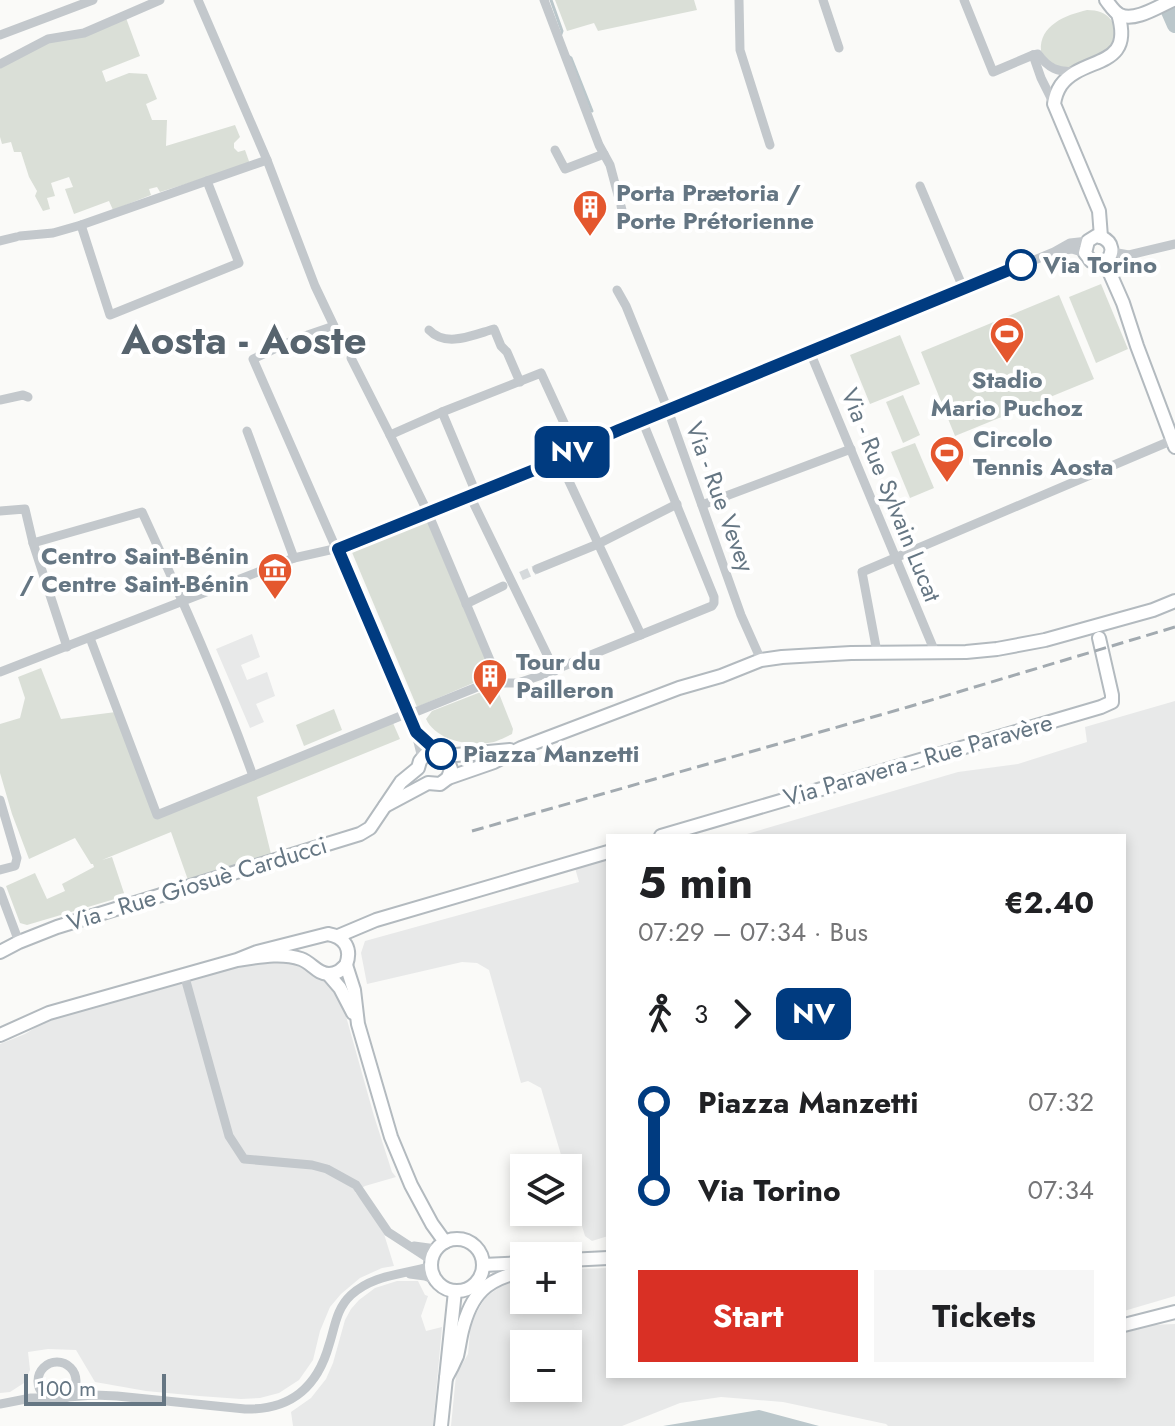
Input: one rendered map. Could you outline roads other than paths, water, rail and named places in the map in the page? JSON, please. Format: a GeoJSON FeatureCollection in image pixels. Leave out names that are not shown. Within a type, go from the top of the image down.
{"type":"FeatureCollection","features":[{"type":"Feature","properties":{"kind":"street"},"geometry":{"type":"LineString","coordinates":[[0,35],[93,0]]}},
{"type":"Feature","properties":{"kind":"street"},"geometry":{"type":"LineString","coordinates":[[0,64],[48,39],[84,33],[160,0]]}},
{"type":"Feature","properties":{"kind":"street"},"geometry":{"type":"LineString","coordinates":[[198,0],[334,326],[253,359],[416,732],[421,778],[428,783],[440,784],[521,748],[761,660],[877,652],[997,649],[1081,634],[1101,634],[1175,610]]}},
{"type":"Feature","properties":{"kind":"street"},"geometry":{"type":"LineString","coordinates":[[544,0],[599,145],[610,165],[620,204]]}},
{"type":"Feature","properties":{"kind":"street"},"geometry":{"type":"LineString","coordinates":[[739,0],[740,50],[770,145]]}},
{"type":"Feature","properties":{"kind":"street"},"geometry":{"type":"LineString","coordinates":[[823,0],[839,48]]}},
{"type":"Feature","properties":{"kind":"street"},"geometry":{"type":"LineString","coordinates":[[964,0],[993,72],[1038,54],[1047,65],[1059,71],[1083,69]]}},
{"type":"Feature","properties":{"kind":"street"},"geometry":{"type":"LineString","coordinates":[[1112,8],[1126,17],[1173,0]]}},
{"type":"Feature","properties":{"kind":"street"},"geometry":{"type":"LineString","coordinates":[[1054,104],[1061,84],[1070,76],[1111,55],[1119,47],[1122,31],[1112,8]]}},
{"type":"Feature","properties":{"kind":"street"},"geometry":{"type":"LineString","coordinates":[[1033,55],[1099,211],[1091,261],[1100,263],[1108,257],[1175,244]]}},
{"type":"Feature","properties":{"kind":"street"},"geometry":{"type":"LineString","coordinates":[[555,150],[565,172],[604,154]]}},
{"type":"Feature","properties":{"kind":"street"},"geometry":{"type":"LineString","coordinates":[[0,241],[53,233],[81,225],[267,160]]}},
{"type":"Feature","properties":{"kind":"street"},"geometry":{"type":"LineString","coordinates":[[81,225],[110,315],[239,263],[207,181]]}},
{"type":"Feature","properties":{"kind":"street"},"geometry":{"type":"LineString","coordinates":[[920,186],[964,290]]}},
{"type":"Feature","properties":{"kind":"street"},"geometry":{"type":"LineString","coordinates":[[0,672],[294,558],[338,549],[428,513],[559,460],[576,449],[642,420],[964,290],[1070,243],[1109,242],[1108,257],[1137,346],[1174,442],[862,572],[877,652]]}},
{"type":"Feature","properties":{"kind":"street","name":"Via - Rue Vevey"},"geometry":{"type":"LineString","coordinates":[[617,290],[668,410],[739,611],[761,660]]}},
{"type":"Feature","properties":{"kind":"street"},"geometry":{"type":"LineString","coordinates":[[429,330],[438,338],[447,340],[494,329],[520,382]]}},
{"type":"Feature","properties":{"kind":"street","name":"Via - Rue Sylvain Lucat"},"geometry":{"type":"LineString","coordinates":[[810,352],[935,652]]}},
{"type":"Feature","properties":{"kind":"street"},"geometry":{"type":"LineString","coordinates":[[351,358],[428,513],[500,684]]}},
{"type":"Feature","properties":{"kind":"street"},"geometry":{"type":"LineString","coordinates":[[390,435],[541,373],[576,449]]}},
{"type":"Feature","properties":{"kind":"street"},"geometry":{"type":"LineString","coordinates":[[0,400],[23,395],[28,397]]}},
{"type":"Feature","properties":{"kind":"street"},"geometry":{"type":"LineString","coordinates":[[442,412],[507,583],[555,671]]}},
{"type":"Feature","properties":{"kind":"street"},"geometry":{"type":"LineString","coordinates":[[90,638],[157,815],[487,683],[518,683],[555,671],[714,603],[642,420]]}},
{"type":"Feature","properties":{"kind":"street"},"geometry":{"type":"LineString","coordinates":[[247,431],[294,558]]}},
{"type":"Feature","properties":{"kind":"street"},"geometry":{"type":"LineString","coordinates":[[702,505],[851,449]]}},
{"type":"Feature","properties":{"kind":"street"},"geometry":{"type":"LineString","coordinates":[[559,460],[641,635]]}},
{"type":"Feature","properties":{"kind":"street"},"geometry":{"type":"LineString","coordinates":[[539,568],[598,544],[677,504]]}},
{"type":"Feature","properties":{"kind":"street"},"geometry":{"type":"LineString","coordinates":[[0,511],[25,509],[67,647]]}},
{"type":"Feature","properties":{"kind":"street"},"geometry":{"type":"LineString","coordinates":[[33,543],[142,512],[235,726],[253,776]]}},
{"type":"Feature","properties":{"kind":"street"},"geometry":{"type":"LineString","coordinates":[[466,604],[521,576]]}},
{"type":"Feature","properties":{"kind":"street"},"geometry":{"type":"LineString","coordinates":[[1045,640],[1175,602]]}},
{"type":"Feature","properties":{"kind":"street"},"geometry":{"type":"LineString","coordinates":[[1101,634],[1110,625],[1165,609],[1175,602]]}},
{"type":"Feature","properties":{"kind":"street","name":"Via Paravera - Rue Paravère"},"geometry":{"type":"LineString","coordinates":[[668,834],[1112,702],[1101,634]]}},
{"type":"Feature","properties":{"kind":"street"},"geometry":{"type":"LineString","coordinates":[[416,732],[451,765],[448,778]]}},
{"type":"Feature","properties":{"kind":"street"},"geometry":{"type":"LineString","coordinates":[[385,806],[401,782],[429,753],[521,748]]}},
{"type":"Feature","properties":{"kind":"street"},"geometry":{"type":"LineString","coordinates":[[385,806],[428,783]]}},
{"type":"Feature","properties":{"kind":"street"},"geometry":{"type":"LineString","coordinates":[[0,800],[17,858],[15,866],[0,870]]}},
{"type":"Feature","properties":{"kind":"street","name":"Via - Rue Giosuè Carducci"},"geometry":{"type":"LineString","coordinates":[[0,952],[57,927],[360,834],[370,828],[385,806]]}},
{"type":"Feature","properties":{"kind":"street"},"geometry":{"type":"LineString","coordinates":[[338,936],[376,920],[606,853]]}},
{"type":"Feature","properties":{"kind":"street"},"geometry":{"type":"LineString","coordinates":[[0,891],[19,942]]}},
{"type":"Feature","properties":{"kind":"street"},"geometry":{"type":"LineString","coordinates":[[358,1024],[354,990],[346,965],[360,928]]}},
{"type":"Feature","properties":{"kind":"street"},"geometry":{"type":"LineString","coordinates":[[237,960],[328,934],[343,940],[349,951]]}},
{"type":"Feature","properties":{"kind":"street"},"geometry":{"type":"LineString","coordinates":[[312,965],[309,950],[318,938]]}},
{"type":"Feature","properties":{"kind":"street"},"geometry":{"type":"LineString","coordinates":[[0,1035],[49,1013],[237,960],[285,956],[301,959],[321,973],[328,974],[346,965]]}},
{"type":"Feature","properties":{"kind":"street"},"geometry":{"type":"LineString","coordinates":[[184,974],[229,1136],[244,1159],[327,1169],[356,1185],[388,1232],[403,1243],[436,1254]]}},
{"type":"Feature","properties":{"kind":"street"},"geometry":{"type":"LineString","coordinates":[[328,974],[347,1000],[358,1024],[391,1137],[432,1224],[436,1280]]}},
{"type":"Feature","properties":{"kind":"street"},"geometry":{"type":"LineString","coordinates":[[2,1404],[31,1398],[58,1401],[94,1395],[245,1409],[263,1410],[279,1406],[306,1389],[316,1376],[324,1362],[341,1307],[365,1285],[378,1278],[407,1274],[425,1276],[455,1291],[467,1289],[481,1277],[483,1265],[477,1248],[468,1241],[456,1239],[407,1274]]}},
{"type":"Feature","properties":{"kind":"street"},"geometry":{"type":"LineString","coordinates":[[582,1259],[606,1258]]}},
{"type":"Feature","properties":{"kind":"street"},"geometry":{"type":"LineString","coordinates":[[483,1265],[510,1264]]}},
{"type":"Feature","properties":{"kind":"street"},"geometry":{"type":"LineString","coordinates":[[446,1378],[457,1354],[471,1302],[492,1281],[510,1274]]}},
{"type":"Feature","properties":{"kind":"street"},"geometry":{"type":"LineString","coordinates":[[441,1426],[455,1291]]}},
{"type":"Feature","properties":{"kind":"street"},"geometry":{"type":"LineString","coordinates":[[1126,1324],[1175,1312]]}},
{"type":"Feature","properties":{"kind":"street"},"geometry":{"type":"LineString","coordinates":[[2,1404],[22,1395],[38,1380],[43,1367],[58,1362],[68,1366],[87,1389],[117,1396]]}},
{"type":"Feature","properties":{"kind":"street"},"geometry":{"type":"LineString","coordinates":[[68,1397],[74,1389],[76,1378]]}},
{"type":"Feature","properties":{"kind":"street"},"geometry":{"type":"LineString","coordinates":[[38,1380],[42,1394],[47,1398]]}},
{"type":"Feature","properties":{"kind":"waterway"},"geometry":{"type":"LineString","coordinates":[[551,0],[561,34]]}},
{"type":"Feature","properties":{"kind":"waterway"},"geometry":{"type":"LineString","coordinates":[[1164,0],[1175,25]]}},
{"type":"Feature","properties":{"kind":"waterway"},"geometry":{"type":"LineString","coordinates":[[568,56],[592,111]]}},
{"type":"Feature","properties":{"kind":"tunnel"},"geometry":{"type":"LineString","coordinates":[[521,576],[537,569]]}},
{"type":"Feature","properties":{"kind":"railway"},"geometry":{"type":"LineString","coordinates":[[472,831],[908,707],[1175,627]]}},
{"type":"Feature","properties":{"kind":"place","name":"Porta Prætoria / Porte Prétorienne"},"geometry":{"type":"Point","coordinates":[590,238]}},
{"type":"Feature","properties":{"kind":"place","name":"Via Torino"},"geometry":{"type":"Point","coordinates":[1021,265]}},
{"type":"Feature","properties":{"kind":"place","name":"Stadio Mario Puchoz"},"geometry":{"type":"Point","coordinates":[1007,365]}},
{"type":"Feature","properties":{"kind":"place","name":"Circolo Tennis Aosta"},"geometry":{"type":"Point","coordinates":[947,484]}},
{"type":"Feature","properties":{"kind":"place","name":"Centro Saint-Bénin / Centre Saint-Bénin"},"geometry":{"type":"Point","coordinates":[275,601]}},
{"type":"Feature","properties":{"kind":"place","name":"Tour du Pailleron"},"geometry":{"type":"Point","coordinates":[490,707]}},
{"type":"Feature","properties":{"kind":"place","name":"Piazza Manzetti"},"geometry":{"type":"Point","coordinates":[441,754]}},
{"type":"Feature","properties":{"kind":"district","name":"Aosta - Aoste"},"geometry":{"type":"Point","coordinates":[244,340]}}]}
